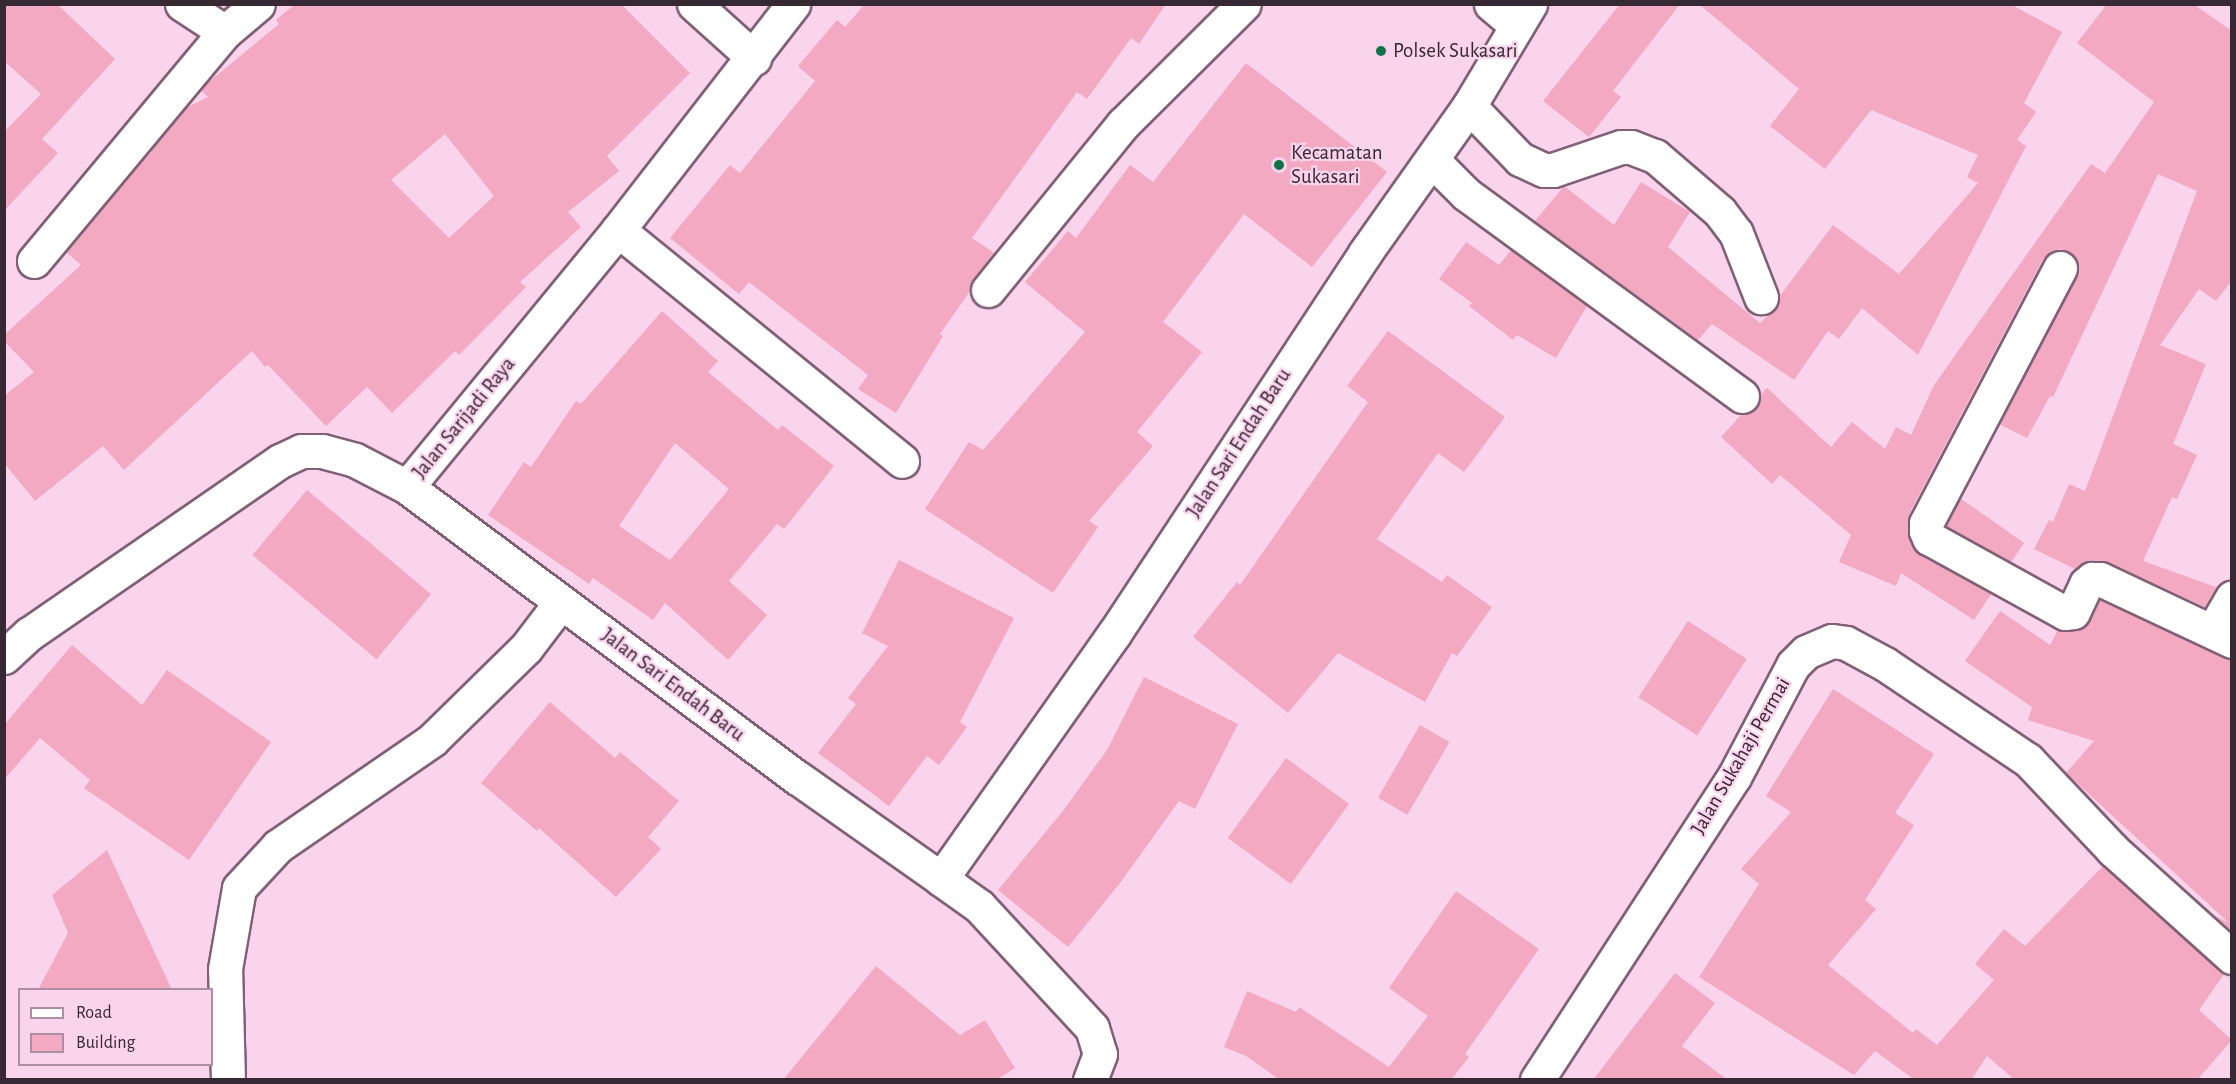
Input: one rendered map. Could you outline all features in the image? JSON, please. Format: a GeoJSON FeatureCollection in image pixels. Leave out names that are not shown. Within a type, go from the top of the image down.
{"type":"FeatureCollection","features":[{"type":"Feature","properties":{"kind":"street"},"geometry":{"type":"LineString","coordinates":[[34,261],[210,16],[258,4]]}},
{"type":"Feature","properties":{"kind":"street"},"geometry":{"type":"LineString","coordinates":[[694,4],[754,57]]}},
{"type":"Feature","properties":{"kind":"street","name":"Jalan Sarijadi Raya"},"geometry":{"type":"LineString","coordinates":[[4,657],[38,628],[280,461],[301,451],[322,451],[356,460],[407,487],[618,230],[793,4]]}},
{"type":"Feature","properties":{"kind":"street"},"geometry":{"type":"LineString","coordinates":[[988,290],[1122,124],[1244,4]]}},
{"type":"Feature","properties":{"kind":"street"},"geometry":{"type":"LineString","coordinates":[[1491,4],[1523,15]]}},
{"type":"Feature","properties":{"kind":"street","name":"Jalan Sari Endah Baru"},"geometry":{"type":"LineString","coordinates":[[941,879],[1114,634],[1365,253],[1469,106],[1523,15]]}},
{"type":"Feature","properties":{"kind":"street"},"geometry":{"type":"LineString","coordinates":[[1469,106],[1520,159],[1544,170],[1553,170],[1622,147],[1631,147],[1654,156],[1720,212],[1736,233],[1761,297]]}},
{"type":"Feature","properties":{"kind":"street"},"geometry":{"type":"LineString","coordinates":[[1432,160],[1466,194],[1742,396]]}},
{"type":"Feature","properties":{"kind":"street"},"geometry":{"type":"LineString","coordinates":[[618,230],[902,461]]}},
{"type":"Feature","properties":{"kind":"street"},"geometry":{"type":"LineString","coordinates":[[2060,268],[1926,523],[1929,538],[2065,613],[2073,612],[2086,584],[2100,579],[2223,634],[2232,597]]}},
{"type":"Feature","properties":{"kind":"street","name":"Jalan Sari Endah Baru"},"geometry":{"type":"LineString","coordinates":[[407,487],[798,778],[979,906],[1092,1028],[1100,1054],[1090,1080]]}},
{"type":"Feature","properties":{"kind":"street"},"geometry":{"type":"LineString","coordinates":[[228,1080],[225,969],[239,888],[278,846],[432,740],[526,648],[561,602]]}},
{"type":"Feature","properties":{"kind":"street","name":"Jalan Sukahaji Permai"},"geometry":{"type":"LineString","coordinates":[[1537,1080],[1717,804],[1793,665],[1806,652],[1832,641],[1846,643],[1885,664],[2028,760],[2113,850],[2232,957]]}},
{"type":"Feature","properties":{"kind":"building"},"geometry":{"type":"Polygon","coordinates":[[[4,4],[57,4],[115,59],[42,139],[58,153],[4,211],[4,132],[41,94],[4,61],[4,4]]]}},
{"type":"Feature","properties":{"kind":"building"},"geometry":{"type":"Polygon","coordinates":[[[295,4],[621,4],[690,73],[607,156],[619,171],[568,212],[581,227],[520,282],[526,287],[459,355],[455,351],[392,413],[367,387],[326,426],[268,365],[265,367],[252,351],[124,470],[103,446],[35,501],[4,463],[4,396],[34,372],[4,341],[4,335],[81,265],[66,252],[141,162],[152,152],[150,151],[186,108],[208,97],[201,90],[205,85],[279,24],[276,20],[295,4]],[[445,134],[391,180],[449,238],[494,196],[445,134]]]}},
{"type":"Feature","properties":{"kind":"building"},"geometry":{"type":"Polygon","coordinates":[[[865,4],[1166,4],[1139,44],[1131,38],[1087,99],[1077,92],[972,238],[994,253],[973,279],[970,291],[940,334],[943,336],[896,413],[858,389],[868,375],[749,282],[739,294],[670,238],[730,165],[740,173],[815,81],[798,66],[837,20],[845,27],[865,4]]]}},
{"type":"Feature","properties":{"kind":"building"},"geometry":{"type":"Polygon","coordinates":[[[1620,4],[1680,4],[1613,91],[1621,97],[1589,137],[1543,101],[1620,4]]]}},
{"type":"Feature","properties":{"kind":"building"},"geometry":{"type":"Polygon","coordinates":[[[1699,4],[2010,4],[2062,32],[2024,103],[2036,112],[2017,140],[2026,146],[1918,355],[1862,308],[1839,339],[1828,331],[1794,380],[1712,324],[1698,340],[1535,221],[1564,186],[1614,225],[1641,182],[1690,212],[1668,247],[1760,323],[1776,308],[1779,297],[1833,225],[1899,274],[1978,183],[1967,177],[1978,155],[1871,110],[1825,169],[1770,126],[1799,89],[1699,4]]]}},
{"type":"Feature","properties":{"kind":"building"},"geometry":{"type":"Polygon","coordinates":[[[2107,4],[2193,4],[2232,31],[2232,280],[2216,301],[2199,289],[2160,345],[2206,364],[2173,444],[2197,455],[2177,499],[2172,497],[2143,561],[2216,587],[2205,607],[2108,562],[2091,560],[2075,569],[2034,549],[2049,520],[2053,522],[2069,484],[2085,491],[2197,191],[2158,174],[2053,397],[2050,396],[2027,438],[1999,424],[2077,276],[2079,267],[2076,259],[2069,252],[2060,249],[2051,252],[2043,259],[1909,514],[1909,538],[1919,554],[1991,594],[1974,620],[1901,573],[1896,586],[1839,562],[1851,535],[1780,475],[1772,484],[1721,437],[1742,414],[1757,408],[1760,395],[1767,388],[1831,447],[1852,422],[1885,449],[1896,427],[1911,435],[1934,385],[2091,164],[2105,173],[2154,102],[2077,43],[2107,4]]]}},
{"type":"Feature","properties":{"kind":"building"},"geometry":{"type":"Polygon","coordinates":[[[1246,63],[1387,172],[1312,267],[1244,214],[1163,322],[1202,352],[1137,432],[1153,446],[1089,521],[1098,527],[1053,593],[925,509],[969,442],[983,450],[1085,332],[1025,282],[1068,231],[1076,238],[1130,165],[1153,182],[1246,63]]]}},
{"type":"Feature","properties":{"kind":"building"},"geometry":{"type":"Polygon","coordinates":[[[1466,242],[1499,265],[1511,250],[1587,306],[1556,358],[1517,335],[1513,340],[1469,306],[1472,303],[1439,279],[1466,242]]]}},
{"type":"Feature","properties":{"kind":"building"},"geometry":{"type":"Polygon","coordinates":[[[662,311],[718,361],[708,372],[778,430],[782,425],[834,466],[784,529],[777,524],[729,581],[767,615],[728,660],[665,603],[653,620],[593,578],[589,584],[488,515],[524,462],[531,467],[576,401],[581,404],[662,311]],[[675,443],[619,526],[670,560],[729,489],[675,443]]]}},
{"type":"Feature","properties":{"kind":"building"},"geometry":{"type":"Polygon","coordinates":[[[1388,331],[1505,417],[1464,472],[1438,453],[1377,539],[1442,582],[1447,575],[1492,607],[1457,656],[1452,653],[1425,702],[1338,653],[1288,713],[1193,637],[1237,582],[1240,585],[1368,402],[1347,386],[1388,331]]]}},
{"type":"Feature","properties":{"kind":"building"},"geometry":{"type":"Polygon","coordinates":[[[307,490],[431,594],[376,659],[252,555],[307,490]]]}},
{"type":"Feature","properties":{"kind":"building"},"geometry":{"type":"Polygon","coordinates":[[[1960,498],[2024,543],[2011,562],[1946,526],[1960,498]]]}},
{"type":"Feature","properties":{"kind":"building"},"geometry":{"type":"Polygon","coordinates":[[[899,560],[1014,618],[960,722],[967,727],[939,765],[927,756],[889,806],[818,753],[856,704],[848,698],[888,646],[862,633],[899,560]]]}},
{"type":"Feature","properties":{"kind":"building"},"geometry":{"type":"Polygon","coordinates":[[[2099,599],[2232,659],[2232,931],[2213,915],[2229,923],[2066,773],[2094,741],[2028,720],[2032,707],[1965,661],[2000,611],[2050,645],[2058,630],[2067,632],[2084,627],[2099,599]]]}},
{"type":"Feature","properties":{"kind":"building"},"geometry":{"type":"Polygon","coordinates":[[[1688,621],[1747,659],[1697,735],[1638,697],[1688,621]]]}},
{"type":"Feature","properties":{"kind":"building"},"geometry":{"type":"Polygon","coordinates":[[[72,645],[142,705],[167,670],[271,742],[189,860],[84,788],[90,780],[40,738],[4,780],[4,725],[72,645]]]}},
{"type":"Feature","properties":{"kind":"building"},"geometry":{"type":"Polygon","coordinates":[[[1144,677],[1238,724],[1195,809],[1179,801],[1120,883],[1068,947],[998,890],[1062,812],[1107,750],[1144,677]]]}},
{"type":"Feature","properties":{"kind":"building"},"geometry":{"type":"Polygon","coordinates":[[[1833,689],[1934,754],[1895,813],[1914,825],[1865,900],[1876,909],[1828,965],[1913,1033],[1916,1029],[1937,1045],[1994,980],[1975,964],[2004,929],[2025,946],[2103,866],[2224,974],[2199,1010],[2232,1040],[2197,1080],[2015,1080],[1987,1056],[1971,1080],[1915,1080],[1875,1051],[1854,1075],[1699,977],[1759,884],[1741,869],[1791,812],[1766,796],[1833,689]]]}},
{"type":"Feature","properties":{"kind":"building"},"geometry":{"type":"Polygon","coordinates":[[[550,702],[615,758],[620,752],[679,801],[648,837],[661,849],[616,897],[539,828],[537,831],[481,783],[550,702]]]}},
{"type":"Feature","properties":{"kind":"building"},"geometry":{"type":"Polygon","coordinates":[[[1420,725],[1449,742],[1407,815],[1378,798],[1420,725]]]}},
{"type":"Feature","properties":{"kind":"building"},"geometry":{"type":"Polygon","coordinates":[[[1286,758],[1349,804],[1291,884],[1228,838],[1286,758]]]}},
{"type":"Feature","properties":{"kind":"building"},"geometry":{"type":"Polygon","coordinates":[[[107,850],[171,988],[39,988],[68,933],[52,895],[107,850]]]}},
{"type":"Feature","properties":{"kind":"building"},"geometry":{"type":"Polygon","coordinates":[[[1456,891],[1539,949],[1465,1054],[1469,1057],[1451,1080],[1280,1080],[1246,1056],[1224,1047],[1247,991],[1296,1012],[1299,1007],[1389,1067],[1428,1016],[1389,988],[1456,891]]]}},
{"type":"Feature","properties":{"kind":"building"},"geometry":{"type":"Polygon","coordinates":[[[876,966],[960,1035],[985,1020],[1015,1068],[996,1080],[783,1080],[876,966]]]}},
{"type":"Feature","properties":{"kind":"building"},"geometry":{"type":"Polygon","coordinates":[[[1675,973],[1715,1003],[1682,1046],[1728,1080],[1593,1080],[1675,973]]]}},
{"type":"Feature","properties":{"kind":"place","name":"Polsek Sukasari"},"geometry":{"type":"Point","coordinates":[1381,51]}},
{"type":"Feature","properties":{"kind":"place","name":"Kecamatan Sukasari"},"geometry":{"type":"Point","coordinates":[1279,165]}}]}
